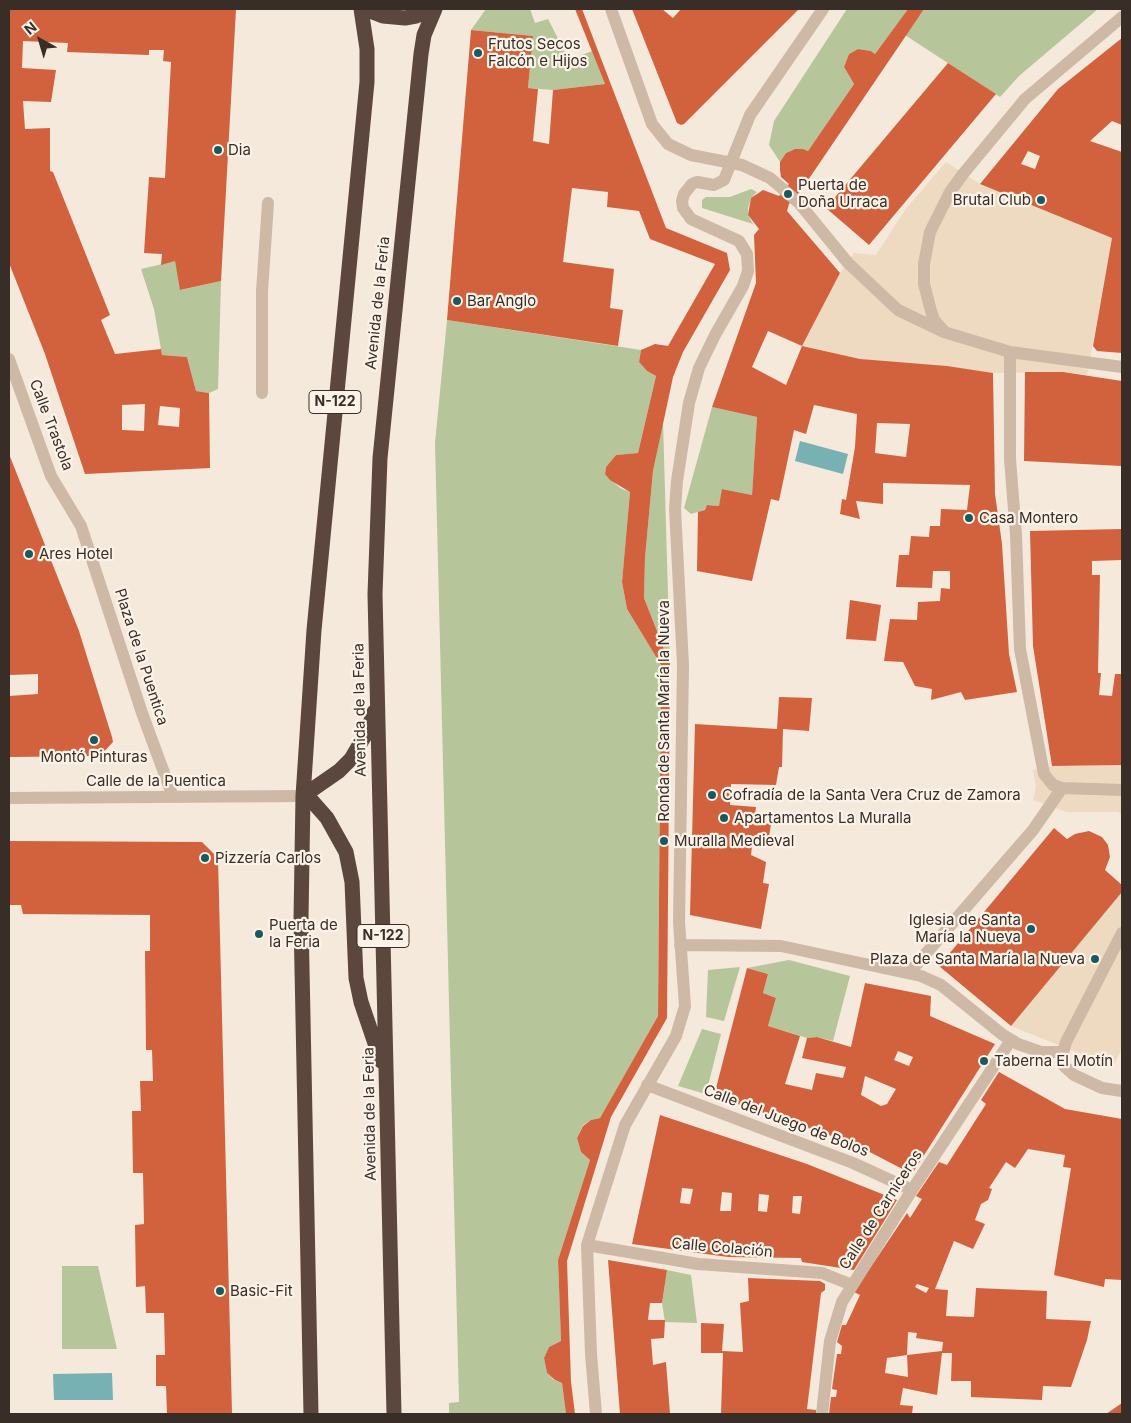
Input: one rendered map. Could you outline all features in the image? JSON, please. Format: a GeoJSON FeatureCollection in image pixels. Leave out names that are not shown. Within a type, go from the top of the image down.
{"type":"FeatureCollection","features":[{"type":"Feature","properties":{"kind":"highway","name":"N-122"},"geometry":{"type":"LineString","coordinates":[[312,1414],[301,919],[303,796],[314,630],[367,82],[366,40],[361,9]]}},
{"type":"Feature","properties":{"kind":"highway","name":"N-122"},"geometry":{"type":"LineString","coordinates":[[366,9],[383,16],[405,18],[434,9]]}},
{"type":"Feature","properties":{"kind":"highway","name":"Avenida de la Feria"},"geometry":{"type":"LineString","coordinates":[[394,1414],[375,594],[380,458],[421,54],[424,35],[434,9]]}},
{"type":"Feature","properties":{"kind":"highway"},"geometry":{"type":"LineString","coordinates":[[377,692],[372,718],[351,759],[340,771],[303,796],[319,808],[327,818],[346,852],[352,882],[356,978],[361,1002],[387,1084]]}},
{"type":"Feature","properties":{"kind":"street"},"geometry":{"type":"LineString","coordinates":[[611,9],[652,124],[659,135],[668,144],[691,155],[732,163],[760,173],[784,189],[799,203],[848,263],[898,310],[918,321],[949,333],[1010,352],[1122,367]]}},
{"type":"Feature","properties":{"kind":"street"},"geometry":{"type":"LineString","coordinates":[[732,163],[745,126],[756,106],[823,9]]}},
{"type":"Feature","properties":{"kind":"street"},"geometry":{"type":"LineString","coordinates":[[949,333],[938,325],[931,311],[924,284],[924,264],[930,232],[950,192],[962,174],[1024,99],[1122,17]]}},
{"type":"Feature","properties":{"kind":"street","name":"Ronda de Santa María la Nueva"},"geometry":{"type":"LineString","coordinates":[[596,1414],[591,1354],[587,1245],[619,1139],[682,1022],[685,993],[679,922],[683,666],[676,495],[693,387],[706,352],[743,286],[748,263],[744,246],[739,241],[691,219],[683,208],[682,201],[684,194],[692,184],[697,182],[720,184],[727,176],[732,163]]}},
{"type":"Feature","properties":{"kind":"street"},"geometry":{"type":"LineString","coordinates":[[262,393],[262,291],[268,203]]}},
{"type":"Feature","properties":{"kind":"street"},"geometry":{"type":"LineString","coordinates":[[1010,352],[1010,459],[1016,535],[1020,649],[1043,768],[1046,778],[1053,785],[1062,788],[1122,790]]}},
{"type":"Feature","properties":{"kind":"street","name":"Calle Trastola"},"geometry":{"type":"LineString","coordinates":[[9,359],[51,476],[81,526]]}},
{"type":"Feature","properties":{"kind":"street","name":"Plaza de la Puentica"},"geometry":{"type":"LineString","coordinates":[[81,526],[142,713],[173,797]]}},
{"type":"Feature","properties":{"kind":"street"},"geometry":{"type":"LineString","coordinates":[[909,973],[1037,825],[1062,788]]}},
{"type":"Feature","properties":{"kind":"street","name":"Calle de la Puentica"},"geometry":{"type":"LineString","coordinates":[[9,798],[303,796]]}},
{"type":"Feature","properties":{"kind":"street"},"geometry":{"type":"LineString","coordinates":[[1122,933],[1062,1052],[1064,1066],[1074,1075],[1102,1088],[1122,1091]]}},
{"type":"Feature","properties":{"kind":"street"},"geometry":{"type":"LineString","coordinates":[[680,945],[781,946],[909,973],[941,985],[1011,1040],[1041,1052],[1062,1052]]}},
{"type":"Feature","properties":{"kind":"street","name":"Calle de Carniceros"},"geometry":{"type":"LineString","coordinates":[[822,1414],[832,1335],[837,1315],[852,1285],[1011,1040]]}},
{"type":"Feature","properties":{"kind":"street","name":"Calle del Juego de Bolos"},"geometry":{"type":"LineString","coordinates":[[647,1086],[853,1163],[912,1190]]}},
{"type":"Feature","properties":{"kind":"street","name":"Calle Colación"},"geometry":{"type":"LineString","coordinates":[[587,1245],[698,1264],[822,1273],[852,1285]]}},
{"type":"Feature","properties":{"kind":"green space"},"geometry":{"type":"Polygon","coordinates":[[[486,9],[530,9],[535,23],[548,19],[569,60],[592,51],[605,84],[553,90],[528,88],[533,36],[471,30],[486,9]]]}},
{"type":"Feature","properties":{"kind":"green space"},"geometry":{"type":"Polygon","coordinates":[[[847,9],[908,9],[875,54],[871,51],[858,49],[849,54],[844,67],[854,84],[808,151],[795,149],[786,153],[780,162],[769,145],[774,121],[847,9]]]}},
{"type":"Feature","properties":{"kind":"green space"},"geometry":{"type":"Polygon","coordinates":[[[924,9],[1098,9],[1019,76],[1000,97],[905,35],[924,9]]]}},
{"type":"Feature","properties":{"kind":"green space"},"geometry":{"type":"Polygon","coordinates":[[[751,189],[757,192],[751,198],[748,208],[748,215],[753,224],[702,208],[702,200],[706,197],[730,197],[751,189]]]}},
{"type":"Feature","properties":{"kind":"green space"},"geometry":{"type":"Polygon","coordinates":[[[175,261],[181,290],[221,281],[218,389],[209,393],[196,391],[187,357],[162,355],[154,309],[141,269],[175,261]]]}},
{"type":"Feature","properties":{"kind":"green space"},"geometry":{"type":"Polygon","coordinates":[[[447,320],[641,350],[639,362],[647,371],[656,376],[638,453],[616,455],[606,467],[605,474],[620,488],[630,492],[622,582],[627,609],[661,665],[658,1016],[600,1118],[591,1120],[583,1125],[577,1138],[581,1152],[590,1160],[558,1260],[561,1341],[549,1347],[544,1358],[547,1373],[554,1380],[562,1383],[566,1414],[449,1414],[449,1403],[459,1402],[435,443],[447,320]]]}},
{"type":"Feature","properties":{"kind":"green space"},"geometry":{"type":"Polygon","coordinates":[[[712,407],[757,417],[752,495],[723,489],[719,506],[707,505],[705,510],[691,514],[684,508],[712,407]]]}},
{"type":"Feature","properties":{"kind":"green space"},"geometry":{"type":"Polygon","coordinates":[[[663,422],[670,664],[644,598],[645,558],[653,471],[663,422]]]}},
{"type":"Feature","properties":{"kind":"green space"},"geometry":{"type":"Polygon","coordinates":[[[789,960],[850,976],[833,1041],[817,1037],[807,1038],[768,1026],[776,998],[763,993],[768,974],[747,968],[789,960]]]}},
{"type":"Feature","properties":{"kind":"green space"},"geometry":{"type":"Polygon","coordinates":[[[740,967],[724,1021],[706,1017],[708,970],[740,967]]]}},
{"type":"Feature","properties":{"kind":"green space"},"geometry":{"type":"Polygon","coordinates":[[[702,1029],[721,1034],[706,1094],[678,1086],[702,1029]]]}},
{"type":"Feature","properties":{"kind":"green space"},"geometry":{"type":"Polygon","coordinates":[[[62,1266],[98,1266],[117,1349],[62,1349],[62,1266]]]}},
{"type":"Feature","properties":{"kind":"green space"},"geometry":{"type":"Polygon","coordinates":[[[667,1270],[691,1275],[697,1323],[665,1322],[662,1303],[667,1270]]]}},
{"type":"Feature","properties":{"kind":"shaded area"},"geometry":{"type":"Polygon","coordinates":[[[946,162],[980,184],[1112,238],[1087,375],[1063,372],[993,373],[910,365],[860,359],[802,346],[840,273],[854,253],[876,255],[905,210],[946,162]]]}},
{"type":"Feature","properties":{"kind":"shaded area"},"geometry":{"type":"Polygon","coordinates":[[[1122,765],[1122,815],[1118,812],[1067,812],[1033,800],[1036,787],[1033,770],[1052,766],[1122,765]]]}},
{"type":"Feature","properties":{"kind":"shaded area","name":"Plaza de Santa María la Nueva"},"geometry":{"type":"Polygon","coordinates":[[[1122,892],[1122,1048],[1113,1067],[1011,1026],[1122,892]]]}},
{"type":"Feature","properties":{"kind":"water"},"geometry":{"type":"Polygon","coordinates":[[[800,441],[848,454],[843,474],[795,461],[800,441]]]}},
{"type":"Feature","properties":{"kind":"water"},"geometry":{"type":"Polygon","coordinates":[[[112,1373],[113,1400],[54,1400],[53,1374],[112,1373]]]}},
{"type":"Feature","properties":{"kind":"building"},"geometry":{"type":"Polygon","coordinates":[[[9,9],[236,9],[221,281],[180,290],[175,261],[161,265],[162,254],[144,253],[149,177],[165,178],[171,62],[163,61],[164,50],[149,50],[149,55],[67,52],[68,43],[23,41],[22,68],[56,70],[51,102],[23,101],[25,129],[50,128],[50,171],[53,172],[110,315],[101,320],[115,354],[161,349],[162,355],[187,357],[196,391],[209,393],[210,468],[85,474],[45,354],[9,263],[9,9]],[[145,404],[122,405],[122,430],[144,431],[145,404]],[[160,406],[158,425],[179,427],[180,408],[160,406]]]}},
{"type":"Feature","properties":{"kind":"building"},"geometry":{"type":"Polygon","coordinates":[[[575,9],[582,9],[666,228],[727,253],[730,270],[683,352],[673,377],[653,471],[645,558],[644,598],[670,664],[667,1018],[611,1117],[567,1261],[571,1382],[575,1414],[566,1414],[562,1383],[547,1373],[544,1358],[549,1347],[561,1341],[558,1260],[590,1160],[581,1152],[577,1138],[583,1126],[591,1120],[600,1118],[658,1016],[661,665],[627,609],[622,582],[630,492],[610,480],[605,474],[606,467],[616,455],[638,453],[656,376],[647,371],[639,362],[641,350],[655,344],[668,346],[715,264],[650,239],[639,211],[607,207],[608,192],[572,188],[563,262],[614,269],[610,308],[623,310],[618,346],[447,320],[471,30],[533,36],[528,88],[538,89],[533,141],[549,144],[553,90],[605,84],[575,9]]]}},
{"type":"Feature","properties":{"kind":"building"},"geometry":{"type":"Polygon","coordinates":[[[632,9],[662,9],[673,18],[681,9],[799,9],[681,125],[677,123],[632,9]]]}},
{"type":"Feature","properties":{"kind":"building"},"geometry":{"type":"Polygon","coordinates":[[[908,9],[924,9],[802,189],[789,204],[787,211],[840,273],[802,346],[860,359],[947,366],[993,373],[995,494],[1002,544],[1009,654],[1017,692],[965,700],[961,692],[931,700],[932,689],[915,686],[903,662],[884,661],[890,619],[917,620],[918,602],[940,601],[941,588],[950,589],[950,571],[933,571],[932,588],[896,587],[899,555],[909,555],[911,536],[929,537],[930,526],[940,526],[941,509],[967,510],[970,485],[883,483],[883,504],[856,501],[860,519],[840,514],[842,499],[846,500],[855,447],[857,414],[814,405],[806,434],[794,430],[779,501],[771,499],[752,581],[697,571],[698,512],[705,510],[707,505],[719,506],[722,489],[752,495],[757,417],[712,407],[756,283],[754,235],[759,229],[748,215],[751,198],[763,190],[779,196],[789,184],[781,177],[780,162],[786,153],[795,149],[808,151],[854,84],[844,67],[849,54],[858,49],[871,51],[875,54],[908,9]],[[768,331],[752,367],[786,385],[802,346],[768,331]],[[877,423],[875,453],[906,457],[910,424],[877,423]]]}},
{"type":"Feature","properties":{"kind":"building"},"geometry":{"type":"Polygon","coordinates":[[[1122,38],[1122,125],[1112,121],[1090,141],[1122,152],[1122,353],[1097,351],[1093,346],[1112,238],[980,184],[1058,89],[1122,38]],[[1028,151],[1021,164],[1035,169],[1040,156],[1028,151]]]}},
{"type":"Feature","properties":{"kind":"building"},"geometry":{"type":"Polygon","coordinates":[[[948,63],[996,94],[869,245],[826,208],[948,63]]]}},
{"type":"Feature","properties":{"kind":"building"},"geometry":{"type":"Polygon","coordinates":[[[1025,372],[1063,372],[1122,381],[1122,466],[1024,461],[1025,372]]]}},
{"type":"Feature","properties":{"kind":"building"},"geometry":{"type":"Polygon","coordinates":[[[9,454],[79,631],[112,737],[113,742],[100,756],[9,757],[9,696],[38,694],[38,674],[9,675],[9,454]]]}},
{"type":"Feature","properties":{"kind":"building"},"geometry":{"type":"Polygon","coordinates":[[[1122,529],[1122,560],[1092,561],[1092,575],[1100,575],[1098,673],[1101,673],[1099,695],[1112,696],[1115,674],[1122,674],[1122,765],[1052,766],[1033,646],[1030,531],[1122,529]]]}},
{"type":"Feature","properties":{"kind":"building"},"geometry":{"type":"Polygon","coordinates":[[[850,600],[881,605],[876,641],[846,639],[850,600]]]}},
{"type":"Feature","properties":{"kind":"building"},"geometry":{"type":"Polygon","coordinates":[[[779,697],[812,698],[809,731],[783,729],[782,767],[779,767],[776,785],[731,784],[730,805],[756,807],[754,822],[771,824],[769,837],[753,837],[751,855],[766,862],[763,883],[769,884],[761,929],[690,915],[695,724],[777,729],[779,697]]]}},
{"type":"Feature","properties":{"kind":"building","name":"Iglesia de Santa María la Nueva"},"geometry":{"type":"Polygon","coordinates":[[[1054,828],[1067,839],[1075,834],[1089,831],[1102,837],[1108,845],[1110,857],[1105,870],[1122,885],[1122,892],[1011,1026],[939,966],[1054,828]]]}},
{"type":"Feature","properties":{"kind":"building"},"geometry":{"type":"Polygon","coordinates":[[[9,841],[202,842],[218,858],[232,1414],[167,1414],[166,1386],[156,1386],[156,1355],[165,1355],[164,1313],[146,1313],[145,1286],[136,1287],[135,1225],[144,1224],[143,1173],[133,1173],[132,1111],[141,1111],[140,1081],[153,1081],[152,1050],[146,1050],[145,951],[150,951],[150,915],[23,914],[21,905],[9,905],[9,841]]]}},
{"type":"Feature","properties":{"kind":"building"},"geometry":{"type":"Polygon","coordinates":[[[747,968],[768,974],[763,993],[776,998],[768,1026],[800,1036],[785,1084],[812,1090],[816,1073],[843,1078],[846,1067],[802,1058],[807,1038],[817,1037],[851,1047],[865,983],[931,996],[930,1016],[995,1044],[912,1174],[862,1148],[829,1135],[714,1096],[747,968]],[[898,1051],[894,1060],[909,1066],[913,1057],[898,1051]],[[865,1076],[861,1095],[881,1106],[887,1104],[896,1089],[865,1076]]]}},
{"type":"Feature","properties":{"kind":"building"},"geometry":{"type":"Polygon","coordinates":[[[999,1072],[1065,1109],[1122,1119],[1122,1280],[1105,1279],[1104,1287],[1054,1275],[1071,1168],[1063,1167],[1065,1155],[1028,1149],[1015,1168],[1006,1162],[989,1188],[992,1189],[988,1200],[981,1204],[975,1220],[985,1224],[973,1249],[954,1241],[935,1289],[948,1290],[946,1316],[974,1317],[976,1288],[1047,1291],[1046,1319],[1091,1321],[1087,1340],[1071,1387],[1043,1386],[1042,1400],[971,1397],[971,1381],[951,1381],[952,1353],[942,1353],[937,1395],[903,1388],[900,1405],[913,1406],[912,1414],[829,1414],[831,1397],[836,1397],[837,1390],[832,1389],[837,1354],[841,1354],[842,1346],[837,1342],[842,1325],[846,1325],[860,1295],[854,1292],[907,1213],[910,1218],[922,1199],[916,1196],[939,1162],[947,1165],[986,1104],[981,1100],[999,1072]],[[917,1284],[915,1287],[926,1293],[929,1288],[917,1284]],[[908,1332],[907,1355],[942,1351],[943,1342],[916,1338],[917,1333],[908,1332]],[[907,1355],[887,1358],[885,1373],[908,1377],[907,1355]]]}},
{"type":"Feature","properties":{"kind":"building"},"geometry":{"type":"Polygon","coordinates":[[[660,1115],[807,1164],[897,1200],[854,1270],[802,1262],[801,1258],[728,1257],[632,1244],[660,1115]],[[682,1188],[680,1203],[690,1204],[693,1189],[682,1188]],[[722,1192],[720,1211],[731,1211],[732,1193],[722,1192]],[[759,1194],[758,1211],[767,1212],[769,1195],[759,1194]],[[793,1196],[792,1213],[800,1214],[802,1196],[793,1196]]]}},
{"type":"Feature","properties":{"kind":"building"},"geometry":{"type":"Polygon","coordinates":[[[608,1260],[667,1270],[662,1303],[650,1303],[648,1320],[665,1320],[664,1338],[651,1339],[653,1365],[666,1362],[670,1414],[620,1414],[608,1260]]]}},
{"type":"Feature","properties":{"kind":"building"},"geometry":{"type":"Polygon","coordinates":[[[748,1278],[820,1281],[825,1284],[825,1290],[821,1293],[807,1409],[816,1410],[816,1414],[721,1414],[723,1353],[701,1353],[701,1323],[724,1324],[722,1351],[743,1352],[740,1303],[749,1301],[748,1278]]]}},
{"type":"Feature","properties":{"kind":"building"},"geometry":{"type":"Polygon","coordinates":[[[1122,1403],[1122,1414],[1106,1414],[1122,1403]]]}},
{"type":"Feature","properties":{"kind":"place","name":"Frutos Secos Falcón e Hijos"},"geometry":{"type":"Point","coordinates":[478,53]}},
{"type":"Feature","properties":{"kind":"place","name":"Dia"},"geometry":{"type":"Point","coordinates":[218,150]}},
{"type":"Feature","properties":{"kind":"place","name":"Puerta de Doña Urraca"},"geometry":{"type":"Point","coordinates":[788,194]}},
{"type":"Feature","properties":{"kind":"place","name":"Brutal Club"},"geometry":{"type":"Point","coordinates":[1041,200]}},
{"type":"Feature","properties":{"kind":"place","name":"Bar Anglo"},"geometry":{"type":"Point","coordinates":[457,301]}},
{"type":"Feature","properties":{"kind":"place","name":"Casa Montero"},"geometry":{"type":"Point","coordinates":[969,518]}},
{"type":"Feature","properties":{"kind":"place","name":"Ares Hotel"},"geometry":{"type":"Point","coordinates":[29,554]}},
{"type":"Feature","properties":{"kind":"place","name":"Montó Pinturas"},"geometry":{"type":"Point","coordinates":[94,740]}},
{"type":"Feature","properties":{"kind":"place","name":"Cofradía de la Santa Vera Cruz de Zamora"},"geometry":{"type":"Point","coordinates":[712,795]}},
{"type":"Feature","properties":{"kind":"place","name":"Apartamentos La Muralla"},"geometry":{"type":"Point","coordinates":[724,818]}},
{"type":"Feature","properties":{"kind":"place","name":"Muralla Medieval"},"geometry":{"type":"Point","coordinates":[664,841]}},
{"type":"Feature","properties":{"kind":"place","name":"Pizzería Carlos"},"geometry":{"type":"Point","coordinates":[205,858]}},
{"type":"Feature","properties":{"kind":"place","name":"Iglesia de Santa María la Nueva"},"geometry":{"type":"Point","coordinates":[1031,929]}},
{"type":"Feature","properties":{"kind":"place","name":"Puerta de la Feria"},"geometry":{"type":"Point","coordinates":[259,934]}},
{"type":"Feature","properties":{"kind":"place","name":"Plaza de Santa María la Nueva"},"geometry":{"type":"Point","coordinates":[1095,959]}},
{"type":"Feature","properties":{"kind":"place","name":"Taberna El Motín"},"geometry":{"type":"Point","coordinates":[984,1061]}},
{"type":"Feature","properties":{"kind":"place","name":"Basic-Fit"},"geometry":{"type":"Point","coordinates":[220,1291]}}]}
